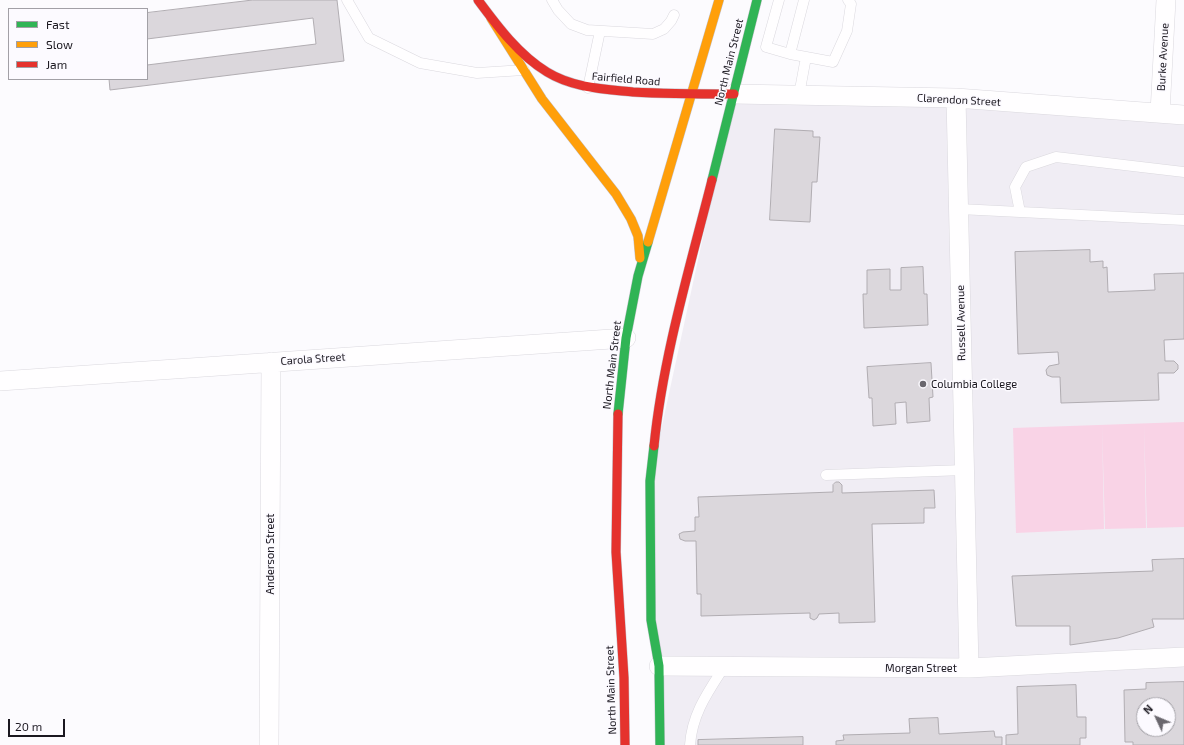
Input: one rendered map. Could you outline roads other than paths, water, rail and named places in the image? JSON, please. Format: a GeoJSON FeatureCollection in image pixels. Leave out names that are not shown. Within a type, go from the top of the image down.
{"type":"FeatureCollection","features":[{"type":"Feature","properties":{"kind":"main road","name":"Fairfield Road"},"geometry":{"type":"LineString","coordinates":[[478,0],[510,40],[532,61],[560,79],[588,88],[668,94],[734,94]]}},
{"type":"Feature","properties":{"kind":"main road","name":"North Main Street"},"geometry":{"type":"LineString","coordinates":[[625,745],[624,678],[616,552],[617,421],[626,338],[638,276],[720,0]]}},
{"type":"Feature","properties":{"kind":"main road","name":"North Main Street"},"geometry":{"type":"LineString","coordinates":[[660,745],[659,666],[651,620],[650,481],[656,422],[670,346],[757,0]]}},
{"type":"Feature","properties":{"kind":"main road"},"geometry":{"type":"LineString","coordinates":[[491,18],[542,99],[616,194],[632,219],[638,236],[640,250],[638,276]]}},
{"type":"Feature","properties":{"kind":"street","name":"Burke Avenue"},"geometry":{"type":"LineString","coordinates":[[1160,113],[1166,0]]}},
{"type":"Feature","properties":{"kind":"street","name":"Clarendon Street"},"geometry":{"type":"LineString","coordinates":[[734,94],[956,98],[1184,115]]}},
{"type":"Feature","properties":{"kind":"street","name":"Russell Avenue"},"geometry":{"type":"LineString","coordinates":[[956,98],[969,668]]}},
{"type":"Feature","properties":{"kind":"street","name":"Carola Street"},"geometry":{"type":"LineString","coordinates":[[0,382],[626,338]]}},
{"type":"Feature","properties":{"kind":"street","name":"Anderson Street"},"geometry":{"type":"LineString","coordinates":[[269,745],[271,362]]}},
{"type":"Feature","properties":{"kind":"street","name":"Morgan Street"},"geometry":{"type":"LineString","coordinates":[[659,666],[969,668],[1184,657]]}},
{"type":"Feature","properties":{"kind":"lane"},"geometry":{"type":"LineString","coordinates":[[347,0],[369,38],[420,63],[476,73],[524,70]]}},
{"type":"Feature","properties":{"kind":"lane"},"geometry":{"type":"LineString","coordinates":[[552,0],[558,10],[571,24],[587,30],[653,34],[664,29],[674,15]]}},
{"type":"Feature","properties":{"kind":"lane"},"geometry":{"type":"LineString","coordinates":[[779,0],[766,48],[833,62],[847,31],[851,4],[848,0]]}},
{"type":"Feature","properties":{"kind":"lane"},"geometry":{"type":"LineString","coordinates":[[790,54],[804,0]]}},
{"type":"Feature","properties":{"kind":"lane"},"geometry":{"type":"LineString","coordinates":[[588,88],[600,31]]}},
{"type":"Feature","properties":{"kind":"lane"},"geometry":{"type":"LineString","coordinates":[[799,95],[806,57]]}},
{"type":"Feature","properties":{"kind":"lane"},"geometry":{"type":"LineString","coordinates":[[1020,212],[1015,187],[1026,167],[1056,157],[1184,172]]}},
{"type":"Feature","properties":{"kind":"lane"},"geometry":{"type":"LineString","coordinates":[[959,209],[1184,220]]}},
{"type":"Feature","properties":{"kind":"lane"},"geometry":{"type":"LineString","coordinates":[[826,474],[964,470]]}},
{"type":"Feature","properties":{"kind":"lane"},"geometry":{"type":"LineString","coordinates":[[690,745],[691,732],[701,702],[724,667]]}},
{"type":"Feature","properties":{"kind":"place","name":"Columbia College"},"geometry":{"type":"Point","coordinates":[923,384]}}]}
